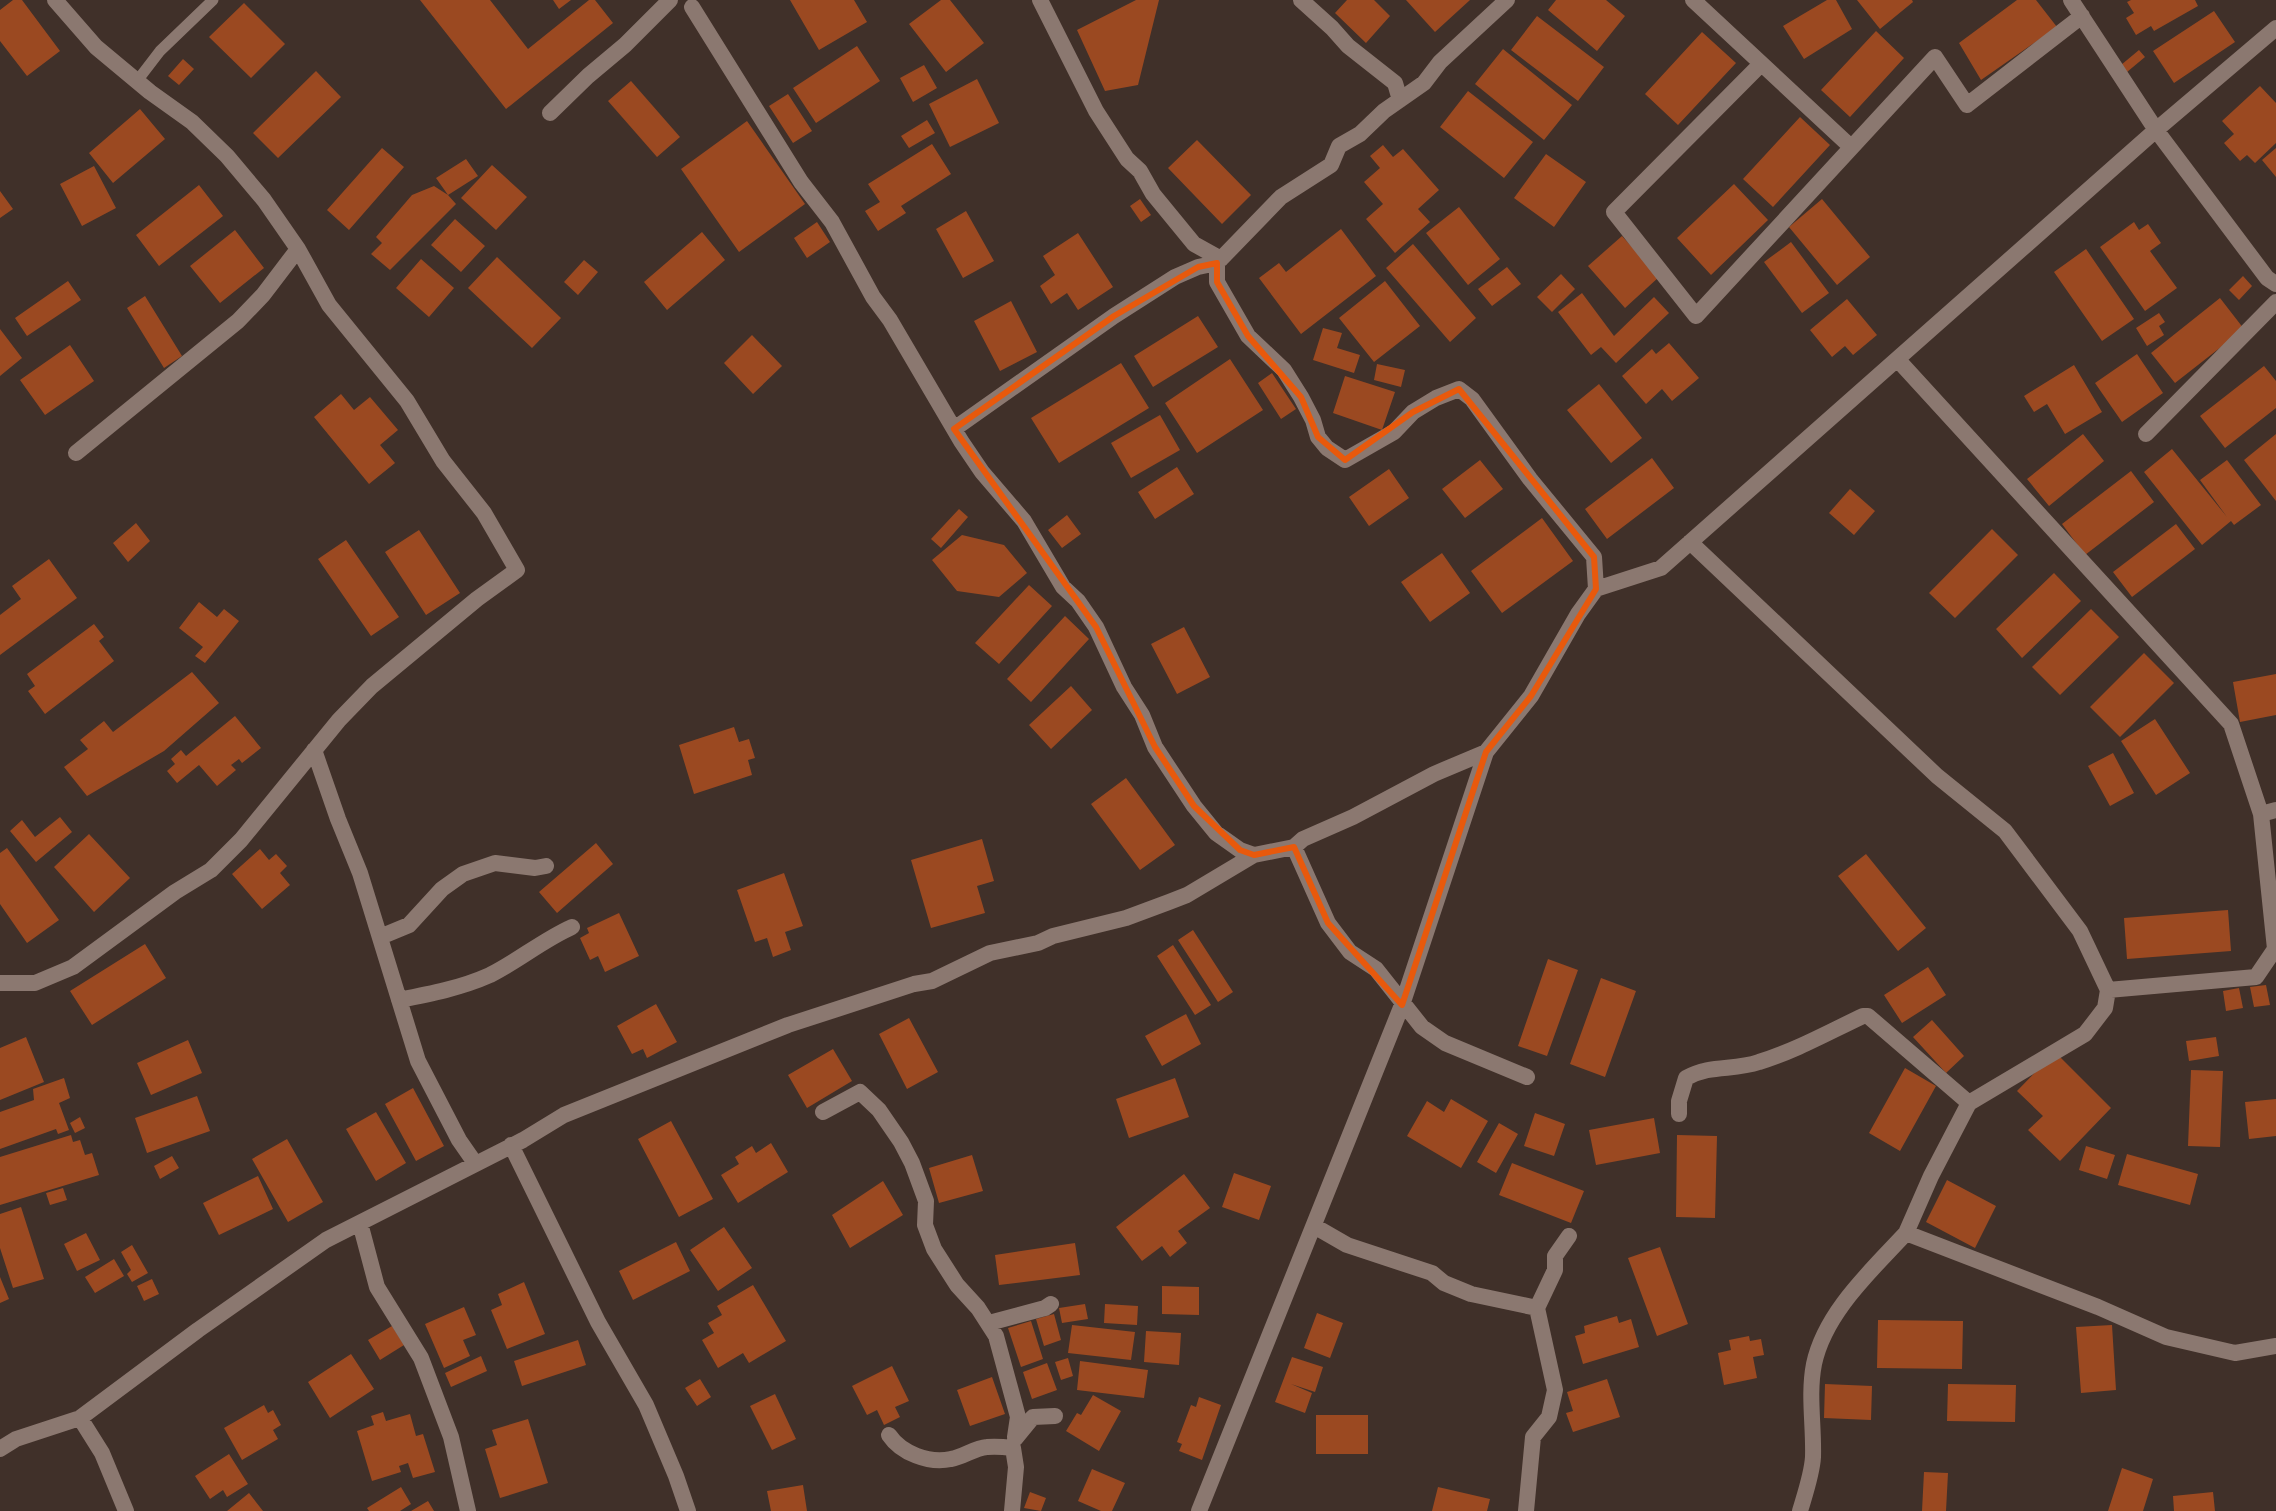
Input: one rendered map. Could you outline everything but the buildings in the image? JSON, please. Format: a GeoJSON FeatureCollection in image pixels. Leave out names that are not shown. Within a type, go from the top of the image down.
{"type":"FeatureCollection","features":[{"type":"Feature","properties":{"kind":"street"},"geometry":{"type":"LineString","coordinates":[[0,983],[35,983],[73,967],[175,892],[211,870],[249,832],[314,750],[372,686],[517,570],[484,513],[443,461],[407,401],[329,305],[298,249],[264,200],[227,156],[192,122],[96,47],[55,0]]}},
{"type":"Feature","properties":{"kind":"street"},"geometry":{"type":"LineString","coordinates":[[550,113],[670,0]]}},
{"type":"Feature","properties":{"kind":"street"},"geometry":{"type":"LineString","coordinates":[[1040,0],[1096,111],[1127,159],[1140,171],[1153,194],[1194,244],[1219,261]]}},
{"type":"Feature","properties":{"kind":"street"},"geometry":{"type":"LineString","coordinates":[[1301,0],[1348,46],[1395,83],[1400,100]]}},
{"type":"Feature","properties":{"kind":"street"},"geometry":{"type":"LineString","coordinates":[[954,429],[1114,316],[1175,277],[1219,261],[1281,197],[1331,165],[1339,146],[1360,134],[1424,83],[1440,62],[1507,0]]}},
{"type":"Feature","properties":{"kind":"street"},"geometry":{"type":"LineString","coordinates":[[1693,0],[1851,147]]}},
{"type":"Feature","properties":{"kind":"street"},"geometry":{"type":"LineString","coordinates":[[2071,0],[2156,130],[2267,278],[2276,284]]}},
{"type":"Feature","properties":{"kind":"street"},"geometry":{"type":"LineString","coordinates":[[693,2],[801,182],[832,222],[873,297],[890,320],[954,429],[982,472],[1024,521],[1063,587],[1078,601],[1096,627],[1124,687],[1142,715],[1155,747],[1216,833],[1240,850],[1254,855]]}},
{"type":"Feature","properties":{"kind":"street"},"geometry":{"type":"LineString","coordinates":[[1761,64],[1614,212],[1696,316],[1935,57],[1967,105],[2082,16]]}},
{"type":"Feature","properties":{"kind":"street"},"geometry":{"type":"LineString","coordinates":[[1199,1511],[1402,1005],[1486,752],[1531,696],[1578,614],[1596,589],[1661,568],[2156,130],[2276,28]]}},
{"type":"Feature","properties":{"kind":"street"},"geometry":{"type":"LineString","coordinates":[[76,453],[238,321],[263,295],[298,249]]}},
{"type":"Feature","properties":{"kind":"street"},"geometry":{"type":"LineString","coordinates":[[1219,261],[1217,282],[1248,336],[1284,370],[1307,409],[1318,437],[1327,448],[1345,460],[1394,432],[1413,412],[1459,389],[1472,399],[1530,479],[1594,557],[1596,589]]}},
{"type":"Feature","properties":{"kind":"street"},"geometry":{"type":"LineString","coordinates":[[2146,434],[2276,302]]}},
{"type":"Feature","properties":{"kind":"street"},"geometry":{"type":"LineString","coordinates":[[1898,360],[2231,724],[2268,812],[2275,949],[2256,977],[2108,990]]}},
{"type":"Feature","properties":{"kind":"street"},"geometry":{"type":"LineString","coordinates":[[1690,542],[1937,776],[2005,831],[2080,931],[2108,990],[2105,1008],[2085,1034],[1969,1103],[1906,1233],[1848,1299],[1831,1324],[1814,1365],[1810,1407],[1813,1458],[1800,1511]]}},
{"type":"Feature","properties":{"kind":"street"},"geometry":{"type":"LineString","coordinates":[[314,750],[360,873],[418,1061],[459,1140],[475,1163]]}},
{"type":"Feature","properties":{"kind":"street"},"geometry":{"type":"LineString","coordinates":[[0,1449],[16,1439],[80,1418],[326,1240],[564,1115],[788,1025],[932,981],[990,953],[1126,918],[1178,899],[1254,855],[1294,847],[1303,839],[1353,817],[1434,774],[1486,752]]}},
{"type":"Feature","properties":{"kind":"street"},"geometry":{"type":"LineString","coordinates":[[1294,847],[1328,923],[1350,952],[1376,969],[1422,1027],[1445,1043],[1527,1077]]}},
{"type":"Feature","properties":{"kind":"street"},"geometry":{"type":"LineString","coordinates":[[380,937],[409,925],[442,889],[463,874],[495,863],[535,868],[546,866]]}},
{"type":"Feature","properties":{"kind":"street"},"geometry":{"type":"LineString","coordinates":[[399,1000],[444,991],[491,974],[549,937],[572,927]]}},
{"type":"Feature","properties":{"kind":"street"},"geometry":{"type":"LineString","coordinates":[[1679,1114],[1679,1101],[1686,1078],[1702,1069],[1734,1068],[1756,1063],[1863,1016],[1868,1016],[1969,1103]]}},
{"type":"Feature","properties":{"kind":"street"},"geometry":{"type":"LineString","coordinates":[[823,1112],[860,1092],[879,1110],[912,1163],[926,1201],[925,1225],[934,1249],[996,1336],[1018,1417],[1012,1511]]}},
{"type":"Feature","properties":{"kind":"street"},"geometry":{"type":"LineString","coordinates":[[511,1145],[548,1226],[646,1405],[688,1511]]}},
{"type":"Feature","properties":{"kind":"street"},"geometry":{"type":"LineString","coordinates":[[360,1223],[377,1287],[421,1358],[436,1397],[451,1437],[468,1511]]}},
{"type":"Feature","properties":{"kind":"street"},"geometry":{"type":"LineString","coordinates":[[1314,1226],[1347,1245],[1432,1273],[1444,1283],[1471,1294],[1537,1308]]}},
{"type":"Feature","properties":{"kind":"street"},"geometry":{"type":"LineString","coordinates":[[1906,1233],[2098,1307],[2166,1337],[2235,1353],[2276,1346]]}},
{"type":"Feature","properties":{"kind":"street"},"geometry":{"type":"LineString","coordinates":[[1526,1511],[1533,1437],[1549,1417],[1555,1390],[1537,1308],[1555,1270],[1555,1256],[1569,1236]]}},
{"type":"Feature","properties":{"kind":"street"},"geometry":{"type":"LineString","coordinates":[[989,1323],[1051,1304]]}},
{"type":"Feature","properties":{"kind":"street"},"geometry":{"type":"LineString","coordinates":[[889,1435],[897,1447],[909,1454],[951,1459],[988,1447],[1014,1443],[1033,1417],[1055,1416]]}},
{"type":"Feature","properties":{"kind":"street"},"geometry":{"type":"LineString","coordinates":[[80,1418],[102,1453],[126,1511]]}},
{"type":"Feature","properties":{"kind":"lane"},"geometry":{"type":"LineString","coordinates":[[137,81],[160,51],[213,0]]}},
{"type":"Feature","properties":{"kind":"highlighted area"},"geometry":{"type":"Polygon","coordinates":[[[1217,263],[1217,282],[1248,336],[1301,397],[1318,437],[1345,460],[1413,412],[1459,389],[1594,557],[1596,589],[1531,696],[1486,752],[1402,1005],[1328,923],[1294,847],[1254,855],[1240,850],[1194,806],[1155,747],[1096,627],[954,429],[1114,316],[1198,267],[1217,263]]]}}]}
